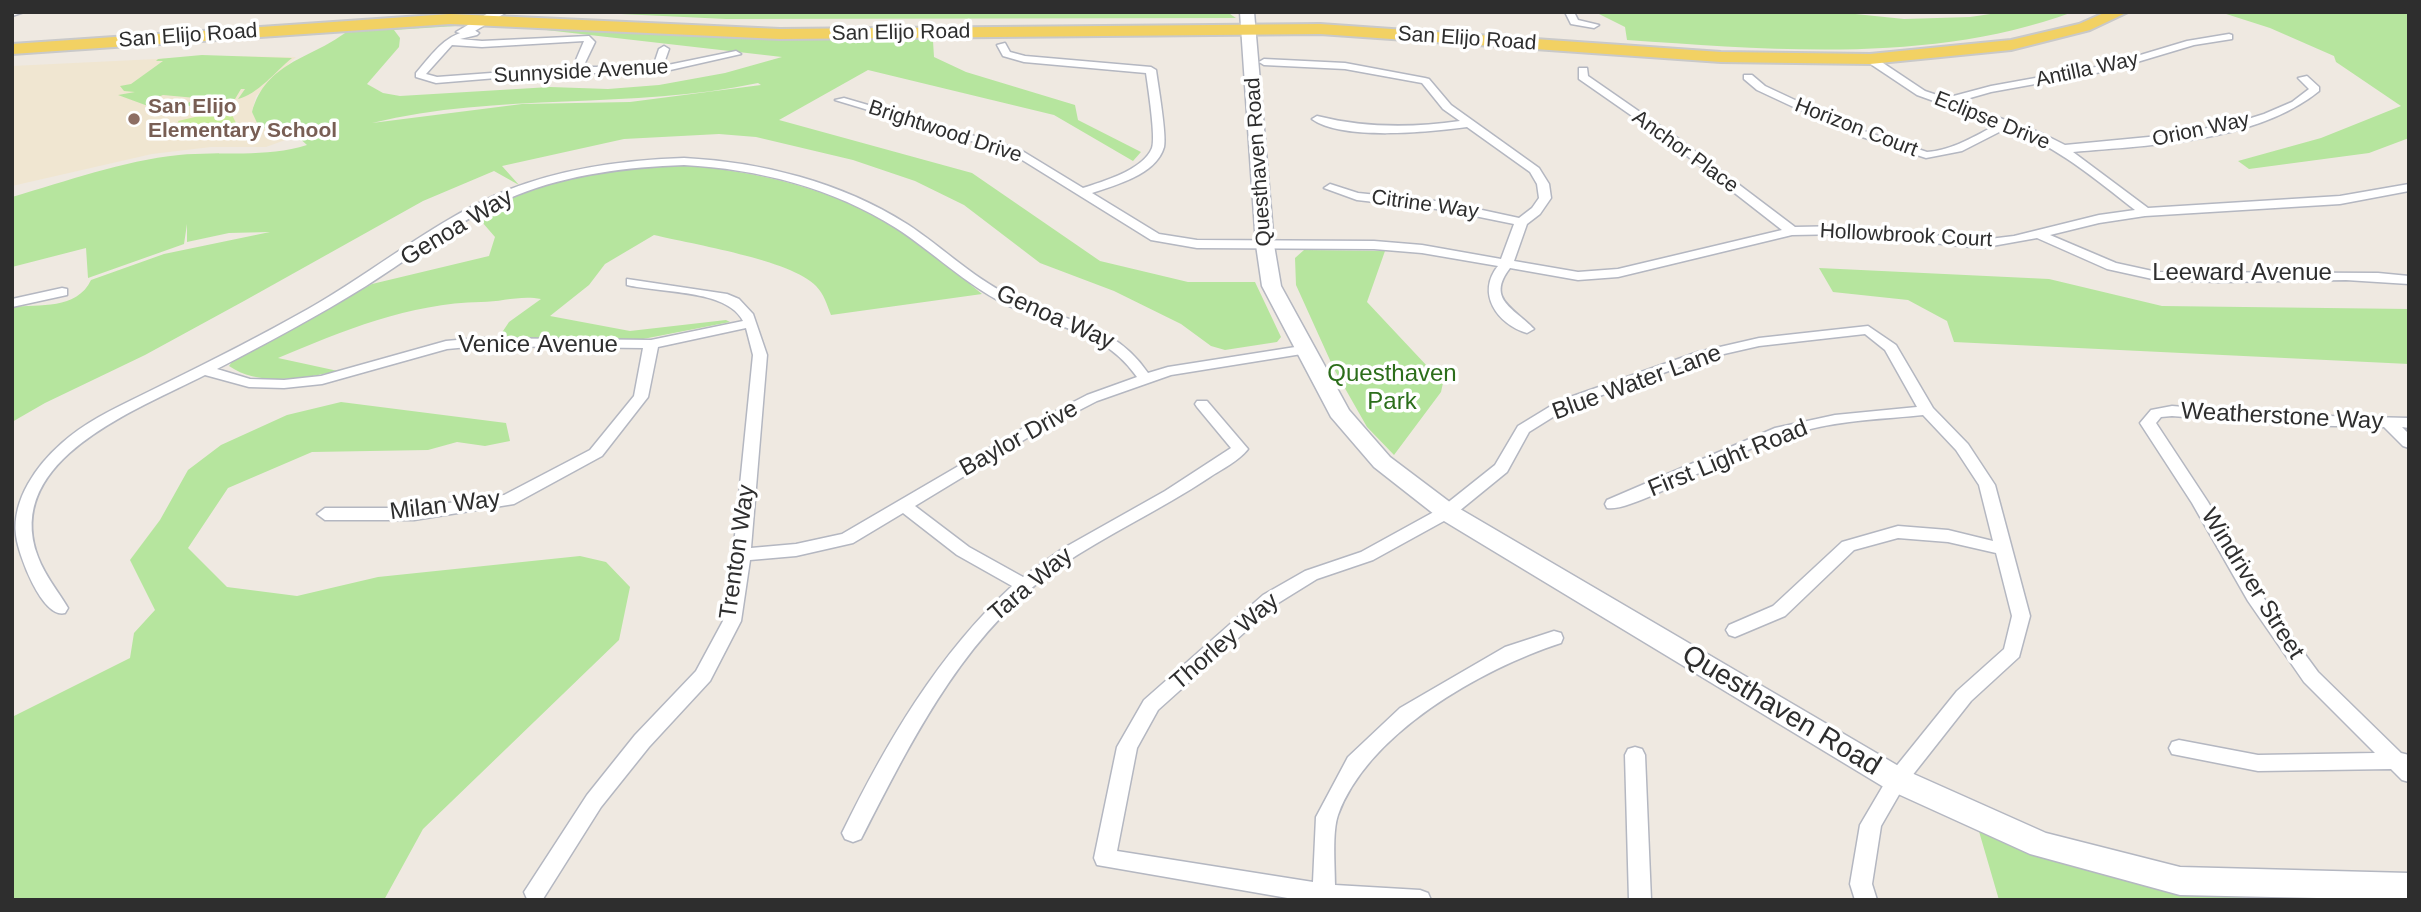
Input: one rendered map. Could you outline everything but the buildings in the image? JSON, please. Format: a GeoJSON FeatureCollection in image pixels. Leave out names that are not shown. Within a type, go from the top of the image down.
{"type":"FeatureCollection","features":[{"type":"Feature","properties":{"kind":"main road","name":"San Elijo Road"},"geometry":{"type":"LineString","coordinates":[[12,47],[497,15],[794,34],[1254,21],[1353,24],[1759,53],[1829,54],[1912,51],[1997,40],[2051,27],[2096,12]]}},
{"type":"Feature","properties":{"kind":"main road","name":"San Elijo Road"},"geometry":{"type":"LineString","coordinates":[[1254,21],[1721,57],[1870,59],[2011,45],[2084,27],[2120,12]]}},
{"type":"Feature","properties":{"kind":"street"},"geometry":{"type":"LineString","coordinates":[[12,13],[20,12]]}},
{"type":"Feature","properties":{"kind":"street"},"geometry":{"type":"LineString","coordinates":[[1569,12],[1574,22],[1594,25]]}},
{"type":"Feature","properties":{"kind":"street"},"geometry":{"type":"LineString","coordinates":[[451,42],[497,15]]}},
{"type":"Feature","properties":{"kind":"street","name":"Questhaven Road"},"geometry":{"type":"LineString","coordinates":[[1254,21],[1264,62],[1273,245]]}},
{"type":"Feature","properties":{"kind":"street","name":"Questhaven Road"},"geometry":{"type":"LineString","coordinates":[[1254,21],[1273,245],[1286,284],[1281,298],[1339,412],[1382,463],[1447,512],[1897,780],[2041,845],[2180,881],[2409,887]]}},
{"type":"Feature","properties":{"kind":"street","name":"Antilla Way"},"geometry":{"type":"LineString","coordinates":[[1945,102],[1980,90],[2132,63],[2206,37],[2229,37]]}},
{"type":"Feature","properties":{"kind":"street"},"geometry":{"type":"LineString","coordinates":[[451,42],[482,44],[586,38],[590,42],[576,70]]}},
{"type":"Feature","properties":{"kind":"street","name":"Sunnyside Avenue"},"geometry":{"type":"LineString","coordinates":[[451,42],[420,75],[436,80],[576,70],[657,70],[736,54]]}},
{"type":"Feature","properties":{"kind":"street"},"geometry":{"type":"LineString","coordinates":[[1002,45],[1006,54],[1024,59],[1151,70],[1159,146],[1150,160],[1124,178],[1083,192]]}},
{"type":"Feature","properties":{"kind":"street"},"geometry":{"type":"LineString","coordinates":[[657,70],[664,49]]}},
{"type":"Feature","properties":{"kind":"street","name":"Eclipse Drive"},"geometry":{"type":"LineString","coordinates":[[1870,59],[1921,93],[2007,124],[2063,149],[2145,212]]}},
{"type":"Feature","properties":{"kind":"street"},"geometry":{"type":"LineString","coordinates":[[1264,62],[1345,66],[1425,81],[1447,107],[1535,170],[1543,184],[1545,198],[1536,211],[1521,222],[1506,264],[1496,277],[1494,294],[1501,309],[1527,330]]}},
{"type":"Feature","properties":{"kind":"street","name":"Anchor Place"},"geometry":{"type":"LineString","coordinates":[[1583,70],[1583,77],[1792,231]]}},
{"type":"Feature","properties":{"kind":"street","name":"Horizon Court"},"geometry":{"type":"LineString","coordinates":[[1748,77],[1760,88],[1851,131],[1926,155],[1939,155],[2007,124]]}},
{"type":"Feature","properties":{"kind":"street","name":"Orion Way"},"geometry":{"type":"LineString","coordinates":[[2063,149],[2201,134],[2258,118],[2304,102],[2315,89],[2303,78]]}},
{"type":"Feature","properties":{"kind":"street","name":"Brightwood Drive"},"geometry":{"type":"LineString","coordinates":[[840,100],[1015,151],[1155,237],[1197,244],[1273,245]]}},
{"type":"Feature","properties":{"kind":"street"},"geometry":{"type":"LineString","coordinates":[[1317,119],[1340,126],[1417,129],[1469,123]]}},
{"type":"Feature","properties":{"kind":"street","name":"Genoa Way"},"geometry":{"type":"LineString","coordinates":[[59,608],[35,583],[16,526],[35,478],[58,452],[89,428],[204,370],[370,279],[482,207],[517,191],[605,169],[695,162],[772,173],[869,208],[912,233],[1014,305],[1090,330],[1120,346],[1137,363],[1146,380]]}},
{"type":"Feature","properties":{"kind":"street","name":"Hollowbrook Court"},"geometry":{"type":"LineString","coordinates":[[1273,245],[1422,248],[1578,276],[1618,273],[1792,231],[1846,230],[1981,244],[2041,235],[2099,219],[2145,212],[2340,200],[2409,187]]}},
{"type":"Feature","properties":{"kind":"street","name":"Citrine Way"},"geometry":{"type":"LineString","coordinates":[[1330,188],[1357,196],[1445,206],[1521,222]]}},
{"type":"Feature","properties":{"kind":"street","name":"Leeward Avenue"},"geometry":{"type":"LineString","coordinates":[[2041,235],[2093,261],[2155,276],[2361,273],[2409,280]]}},
{"type":"Feature","properties":{"kind":"street"},"geometry":{"type":"LineString","coordinates":[[632,282],[650,288],[701,292],[741,307],[751,323]]}},
{"type":"Feature","properties":{"kind":"street"},"geometry":{"type":"LineString","coordinates":[[12,303],[62,292]]}},
{"type":"Feature","properties":{"kind":"street","name":"Venice Avenue"},"geometry":{"type":"LineString","coordinates":[[204,370],[249,383],[284,384],[322,380],[446,345],[479,342],[651,344],[751,323]]}},
{"type":"Feature","properties":{"kind":"street","name":"Trenton Way"},"geometry":{"type":"LineString","coordinates":[[535,892],[602,791],[642,741],[704,677],[732,621],[742,555],[760,355],[751,323]]}},
{"type":"Feature","properties":{"kind":"street","name":"Blue Water Lane"},"geometry":{"type":"LineString","coordinates":[[1447,512],[1501,468],[1523,429],[1564,404],[1698,356],[1759,342],[1868,330],[1891,348],[1927,410]]}},
{"type":"Feature","properties":{"kind":"street","name":"Milan Way"},"geometry":{"type":"LineString","coordinates":[[325,514],[414,514],[508,500],[596,453],[641,397],[651,344]]}},
{"type":"Feature","properties":{"kind":"street","name":"Baylor Drive"},"geometry":{"type":"LineString","coordinates":[[742,555],[796,550],[847,539],[1032,429],[1092,398],[1168,372],[1308,349]]}},
{"type":"Feature","properties":{"kind":"street","name":"Tara Way"},"geometry":{"type":"LineString","coordinates":[[853,833],[916,713],[972,636],[1024,585],[1076,546],[1148,508],[1240,449],[1202,404]]}},
{"type":"Feature","properties":{"kind":"street"},"geometry":{"type":"LineString","coordinates":[[1866,900],[1861,884],[1871,825],[1897,780],[1964,696],[2012,652],[2021,616],[1987,485],[1962,447],[1927,410]]}},
{"type":"Feature","properties":{"kind":"street","name":"First Light Road"},"geometry":{"type":"LineString","coordinates":[[1613,504],[1651,492],[1740,450],[1805,425],[1927,410]]}},
{"type":"Feature","properties":{"kind":"street","name":"Weatherstone Way"},"geometry":{"type":"LineString","coordinates":[[2156,413],[2409,423]]}},
{"type":"Feature","properties":{"kind":"street","name":"Windriver Street"},"geometry":{"type":"LineString","coordinates":[[2156,413],[2148,423],[2151,432],[2200,502],[2254,597],[2311,677],[2405,765]]}},
{"type":"Feature","properties":{"kind":"street"},"geometry":{"type":"LineString","coordinates":[[2389,423],[2409,443]]}},
{"type":"Feature","properties":{"kind":"street"},"geometry":{"type":"LineString","coordinates":[[904,505],[963,551],[1024,585]]}},
{"type":"Feature","properties":{"kind":"street","name":"Thorley Way"},"geometry":{"type":"LineString","coordinates":[[1323,894],[1105,858],[1127,747],[1151,705],[1269,600],[1311,575],[1367,556],[1447,512]]}},
{"type":"Feature","properties":{"kind":"street"},"geometry":{"type":"LineString","coordinates":[[1735,630],[1779,611],[1848,546],[1898,532],[1948,536],[2004,549]]}},
{"type":"Feature","properties":{"kind":"street"},"geometry":{"type":"LineString","coordinates":[[1420,900],[1323,894],[1327,817],[1355,763],[1408,713],[1513,652],[1554,638]]}},
{"type":"Feature","properties":{"kind":"street"},"geometry":{"type":"LineString","coordinates":[[2179,748],[2258,763],[2405,765]]}},
{"type":"Feature","properties":{"kind":"street"},"geometry":{"type":"LineString","coordinates":[[1635,755],[1640,900]]}},
{"type":"Feature","properties":{"kind":"shaded area","name":"San Elijo Elementary School"},"geometry":{"type":"Polygon","coordinates":[[[218,56],[296,57],[256,96],[252,112],[259,125],[288,139],[266,147],[211,147],[152,154],[12,186],[12,66],[218,56]]]}},
{"type":"Feature","properties":{"kind":"green space"},"geometry":{"type":"Polygon","coordinates":[[[579,12],[1227,12],[1236,18],[726,19],[579,12]]]}},
{"type":"Feature","properties":{"kind":"green space"},"geometry":{"type":"Polygon","coordinates":[[[1595,12],[1836,12],[1904,19],[1970,17],[2004,12],[2073,12],[2019,29],[1964,40],[1909,46],[1796,49],[1627,40],[1625,27],[1595,12]]]}},
{"type":"Feature","properties":{"kind":"green space"},"geometry":{"type":"Polygon","coordinates":[[[2220,12],[2409,12],[2409,138],[2369,153],[2249,169],[2238,161],[2321,138],[2401,106],[2336,62],[2334,56],[2270,28],[2220,12]]]}},
{"type":"Feature","properties":{"kind":"green space"},"geometry":{"type":"Polygon","coordinates":[[[447,23],[456,26],[394,30],[400,38],[399,47],[367,84],[383,93],[400,96],[550,87],[608,89],[659,85],[725,73],[782,57],[511,26],[794,40],[1015,35],[933,41],[934,57],[966,72],[1075,105],[1078,120],[1141,152],[1133,161],[1054,115],[868,70],[779,120],[972,173],[1100,261],[1188,282],[1255,282],[1281,337],[1277,342],[1225,350],[1211,346],[1181,324],[1114,291],[1040,263],[964,205],[915,181],[853,160],[756,137],[719,134],[624,139],[502,166],[519,185],[494,171],[423,201],[145,355],[45,403],[12,422],[12,307],[67,301],[85,290],[91,280],[164,254],[270,232],[229,233],[187,242],[187,224],[184,244],[88,278],[86,248],[12,267],[12,197],[95,172],[158,158],[276,151],[307,145],[297,136],[288,139],[258,125],[252,112],[259,95],[278,72],[332,42],[345,33],[344,30],[447,23]],[[758,83],[662,96],[468,107],[372,123],[522,104],[630,102],[761,85],[758,83]]]}},
{"type":"Feature","properties":{"kind":"green space"},"geometry":{"type":"Polygon","coordinates":[[[202,55],[292,58],[259,88],[238,99],[245,89],[241,89],[235,99],[182,107],[196,98],[163,95],[148,101],[161,106],[148,106],[118,95],[135,92],[124,91],[120,86],[131,84],[163,61],[156,61],[158,59],[202,55]]]}},
{"type":"Feature","properties":{"kind":"green space"},"geometry":{"type":"Polygon","coordinates":[[[229,109],[238,127],[212,133],[209,127],[183,133],[178,121],[229,109]]]}},
{"type":"Feature","properties":{"kind":"green space"},"geometry":{"type":"Polygon","coordinates":[[[681,165],[767,177],[796,184],[850,204],[912,238],[982,294],[831,315],[816,286],[786,268],[740,254],[654,235],[605,264],[589,285],[550,316],[630,331],[726,320],[730,322],[638,340],[499,337],[509,322],[541,299],[455,304],[428,307],[377,320],[278,358],[338,371],[297,378],[268,379],[241,373],[229,366],[234,359],[372,284],[489,256],[495,237],[482,222],[487,210],[510,199],[557,183],[606,172],[681,165]]]}},
{"type":"Feature","properties":{"kind":"green space","name":"Questhaven Park"},"geometry":{"type":"Polygon","coordinates":[[[1304,250],[1385,251],[1367,302],[1443,383],[1441,392],[1394,455],[1367,427],[1334,369],[1296,285],[1295,258],[1304,250]]]}},
{"type":"Feature","properties":{"kind":"green space"},"geometry":{"type":"Polygon","coordinates":[[[1819,268],[2049,279],[2162,306],[2409,309],[2409,364],[1954,342],[1947,321],[1908,300],[1833,292],[1819,268]]]}},
{"type":"Feature","properties":{"kind":"green space"},"geometry":{"type":"Polygon","coordinates":[[[341,402],[506,423],[510,441],[485,446],[457,442],[428,450],[312,452],[228,488],[188,548],[227,587],[297,596],[378,577],[580,556],[606,562],[630,587],[619,640],[423,829],[384,900],[12,900],[12,717],[130,658],[134,633],[155,610],[130,560],[160,520],[188,470],[221,445],[287,415],[341,402]]]}},
{"type":"Feature","properties":{"kind":"green space"},"geometry":{"type":"Polygon","coordinates":[[[1978,828],[2118,874],[2257,900],[1999,900],[1978,828]]]}},
{"type":"Feature","properties":{"kind":"place","name":"San Elijo Elementary School"},"geometry":{"type":"Point","coordinates":[134,119]}}]}
